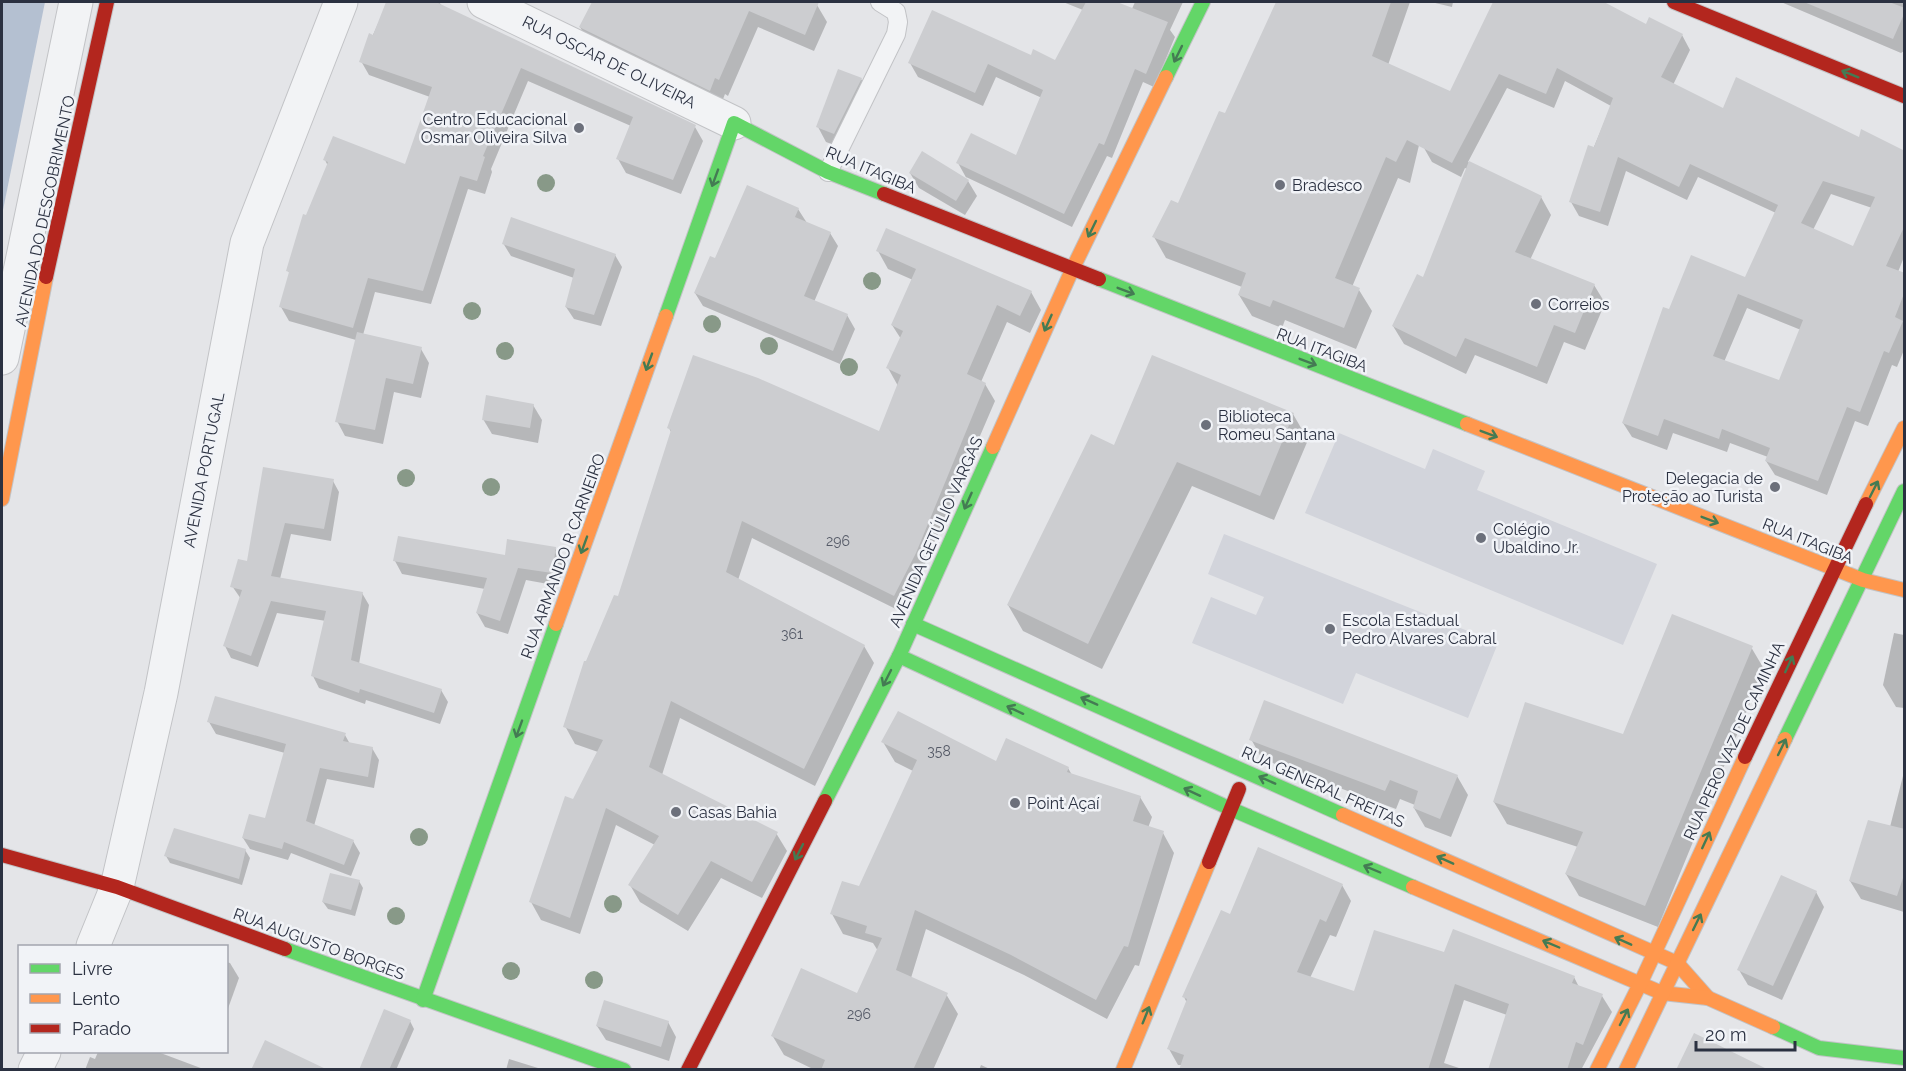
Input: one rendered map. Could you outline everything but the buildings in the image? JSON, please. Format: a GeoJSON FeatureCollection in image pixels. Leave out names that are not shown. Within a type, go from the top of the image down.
{"type":"FeatureCollection","features":[{"type":"Feature","properties":{"kind":"street"},"geometry":{"type":"LineString","coordinates":[[2,358],[76,2]]}},
{"type":"Feature","properties":{"kind":"street","name":"AVENIDA DO DESCOBRIMENTO"},"geometry":{"type":"LineString","coordinates":[[2,499],[45,284],[107,2]]}},
{"type":"Feature","properties":{"kind":"street","name":"AVENIDA PORTUGAL"},"geometry":{"type":"LineString","coordinates":[[93,945],[117,887],[161,693],[248,243],[341,2]]}},
{"type":"Feature","properties":{"kind":"street","name":"RUA OSCAR DE OLIVEIRA"},"geometry":{"type":"LineString","coordinates":[[484,2],[734,123]]}},
{"type":"Feature","properties":{"kind":"street","name":"AVENIDA GETÚLIO VARGAS"},"geometry":{"type":"LineString","coordinates":[[688,1070],[898,656],[1072,270],[1203,2]]}},
{"type":"Feature","properties":{"kind":"street"},"geometry":{"type":"LineString","coordinates":[[1674,2],[1905,96]]}},
{"type":"Feature","properties":{"kind":"street","name":"RUA ITAGIBA"},"geometry":{"type":"LineString","coordinates":[[734,123],[828,172],[1072,270],[1863,580],[1905,590]]}},
{"type":"Feature","properties":{"kind":"street","name":"RUA ARMANDO R CARNEIRO"},"geometry":{"type":"LineString","coordinates":[[423,1000],[734,123]]}},
{"type":"Feature","properties":{"kind":"street","name":"RUA PERO VAZ DE CAMINHA"},"geometry":{"type":"LineString","coordinates":[[1597,1070],[1641,982],[1652,954],[1834,568],[1905,428]]}},
{"type":"Feature","properties":{"kind":"street"},"geometry":{"type":"LineString","coordinates":[[1626,1070],[1905,491]]}},
{"type":"Feature","properties":{"kind":"street","name":"RUA GENERAL FREITAS"},"geometry":{"type":"LineString","coordinates":[[913,624],[1246,770],[1652,954],[1677,963],[1708,998]]}},
{"type":"Feature","properties":{"kind":"street"},"geometry":{"type":"LineString","coordinates":[[898,656],[1231,809],[1641,982],[1662,993],[1708,998],[1819,1048],[1905,1058]]}},
{"type":"Feature","properties":{"kind":"street"},"geometry":{"type":"LineString","coordinates":[[1124,1070],[1246,770]]}},
{"type":"Feature","properties":{"kind":"street","name":"RUA AUGUSTO BORGES"},"geometry":{"type":"LineString","coordinates":[[2,855],[117,887],[423,1000],[624,1070]]}},
{"type":"Feature","properties":{"kind":"street"},"geometry":{"type":"LineString","coordinates":[[34,1070],[43,1053]]}},
{"type":"Feature","properties":{"kind":"lane"},"geometry":{"type":"LineString","coordinates":[[828,172],[896,34],[898,22],[896,12],[880,2]]}},
{"type":"Feature","properties":{"kind":"shaded area","name":"Colégio Ubaldino Jr."},"geometry":{"type":"Polygon","coordinates":[[[1339,433],[1425,469],[1433,449],[1485,471],[1477,490],[1657,564],[1623,645],[1305,513],[1339,433]]]}},
{"type":"Feature","properties":{"kind":"shaded area","name":"Escola Estadual Pedro Alvares Cabral"},"geometry":{"type":"Polygon","coordinates":[[[1224,534],[1498,643],[1468,718],[1356,673],[1343,704],[1192,643],[1211,597],[1256,615],[1264,597],[1208,574],[1224,534]]]}},
{"type":"Feature","properties":{"kind":"water"},"geometry":{"type":"Polygon","coordinates":[[[2,2],[45,2],[2,215],[2,2]]]}},
{"type":"Feature","properties":{"kind":"traffic: fast"},"geometry":{"type":"LineString","coordinates":[[1166,77],[1203,2]]}},
{"type":"Feature","properties":{"kind":"traffic: fast"},"geometry":{"type":"LineString","coordinates":[[666,316],[734,123],[828,172],[884,194]]}},
{"type":"Feature","properties":{"kind":"traffic: fast"},"geometry":{"type":"LineString","coordinates":[[1099,279],[1467,424]]}},
{"type":"Feature","properties":{"kind":"traffic: fast"},"geometry":{"type":"LineString","coordinates":[[825,801],[899,656],[993,447]]}},
{"type":"Feature","properties":{"kind":"traffic: fast"},"geometry":{"type":"LineString","coordinates":[[1785,739],[1904,491]]}},
{"type":"Feature","properties":{"kind":"traffic: fast"},"geometry":{"type":"LineString","coordinates":[[423,1000],[556,624]]}},
{"type":"Feature","properties":{"kind":"traffic: fast"},"geometry":{"type":"LineString","coordinates":[[913,624],[1343,815]]}},
{"type":"Feature","properties":{"kind":"traffic: fast"},"geometry":{"type":"LineString","coordinates":[[899,656],[1231,809],[1413,887]]}},
{"type":"Feature","properties":{"kind":"traffic: fast"},"geometry":{"type":"LineString","coordinates":[[285,949],[624,1070]]}},
{"type":"Feature","properties":{"kind":"traffic: fast"},"geometry":{"type":"LineString","coordinates":[[1773,1027],[1819,1048],[1904,1058]]}},
{"type":"Feature","properties":{"kind":"traffic: slow"},"geometry":{"type":"LineString","coordinates":[[993,447],[1072,270],[1166,77]]}},
{"type":"Feature","properties":{"kind":"traffic: slow"},"geometry":{"type":"LineString","coordinates":[[2,499],[46,277]]}},
{"type":"Feature","properties":{"kind":"traffic: slow"},"geometry":{"type":"LineString","coordinates":[[556,624],[666,316]]}},
{"type":"Feature","properties":{"kind":"traffic: slow"},"geometry":{"type":"LineString","coordinates":[[1467,424],[1863,580],[1904,590]]}},
{"type":"Feature","properties":{"kind":"traffic: slow"},"geometry":{"type":"LineString","coordinates":[[1866,504],[1904,428]]}},
{"type":"Feature","properties":{"kind":"traffic: slow"},"geometry":{"type":"LineString","coordinates":[[1626,1070],[1785,739]]}},
{"type":"Feature","properties":{"kind":"traffic: slow"},"geometry":{"type":"LineString","coordinates":[[1597,1070],[1641,982],[1745,757]]}},
{"type":"Feature","properties":{"kind":"traffic: slow"},"geometry":{"type":"LineString","coordinates":[[1343,815],[1677,963],[1708,998]]}},
{"type":"Feature","properties":{"kind":"traffic: slow"},"geometry":{"type":"LineString","coordinates":[[1123,1070],[1209,862]]}},
{"type":"Feature","properties":{"kind":"traffic: slow"},"geometry":{"type":"LineString","coordinates":[[1413,887],[1662,993],[1708,998],[1773,1027]]}},
{"type":"Feature","properties":{"kind":"traffic: jam"},"geometry":{"type":"LineString","coordinates":[[46,277],[107,2]]}},
{"type":"Feature","properties":{"kind":"traffic: jam"},"geometry":{"type":"LineString","coordinates":[[1674,2],[1904,96]]}},
{"type":"Feature","properties":{"kind":"traffic: jam"},"geometry":{"type":"LineString","coordinates":[[884,194],[1099,279]]}},
{"type":"Feature","properties":{"kind":"traffic: jam"},"geometry":{"type":"LineString","coordinates":[[1745,757],[1866,504]]}},
{"type":"Feature","properties":{"kind":"traffic: jam"},"geometry":{"type":"LineString","coordinates":[[1209,862],[1239,789]]}},
{"type":"Feature","properties":{"kind":"traffic: jam"},"geometry":{"type":"LineString","coordinates":[[688,1070],[825,801]]}},
{"type":"Feature","properties":{"kind":"traffic: jam"},"geometry":{"type":"LineString","coordinates":[[2,855],[117,887],[285,949]]}},
{"type":"Feature","properties":{"kind":"place","name":"Centro Educacional Osmar Oliveira Silva"},"geometry":{"type":"Point","coordinates":[579,128]}},
{"type":"Feature","properties":{"kind":"place","name":"Bradesco"},"geometry":{"type":"Point","coordinates":[1280,185]}},
{"type":"Feature","properties":{"kind":"place","name":"Correios"},"geometry":{"type":"Point","coordinates":[1536,304]}},
{"type":"Feature","properties":{"kind":"place","name":"Biblioteca Romeu Santana"},"geometry":{"type":"Point","coordinates":[1206,425]}},
{"type":"Feature","properties":{"kind":"place","name":"Delegacia de Proteção ao Turista"},"geometry":{"type":"Point","coordinates":[1775,487]}},
{"type":"Feature","properties":{"kind":"place","name":"Colégio Ubaldino Jr."},"geometry":{"type":"Point","coordinates":[1481,538]}},
{"type":"Feature","properties":{"kind":"place","name":"Escola Estadual Pedro Alvares Cabral"},"geometry":{"type":"Point","coordinates":[1330,629]}},
{"type":"Feature","properties":{"kind":"place","name":"Point Açaí"},"geometry":{"type":"Point","coordinates":[1015,803]}},
{"type":"Feature","properties":{"kind":"place","name":"Casas Bahia"},"geometry":{"type":"Point","coordinates":[676,812]}}]}
